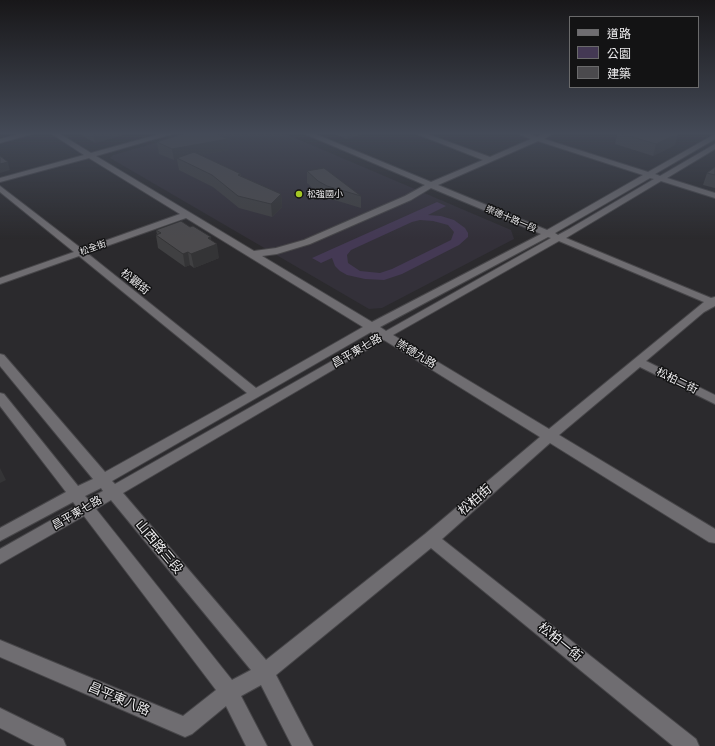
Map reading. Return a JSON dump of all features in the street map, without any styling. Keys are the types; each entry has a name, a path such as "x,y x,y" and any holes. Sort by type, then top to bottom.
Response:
{"street":[{"path":"0,180 41,169"},
{"name":"崇德九路","path":"110,169 253,254 384,336 715,537"},
{"name":"崇德十路一段","path":"392,169 714,302"},
{"path":"253,254 277,250 308,242 408,198 431,185 470,169"},
{"path":"629,169 715,196"},
{"name":"昌平東七路","path":"0,535 75,494 108,486 384,336 557,238 572,232 666,169"},
{"name":"昌平東七路","path":"0,557 87,508 108,486 256,394 372,328 545,233 670,169"},
{"name":"松觀街","path":"0,188 256,394"},
{"name":"松全街","path":"0,281 187,215"},
{"name":"松柏街","path":"229,692 265,673 431,539 550,436 700,310 714,302"},
{"name":"山西路三段","path":"0,358 265,673 303,746"},
{"name":"松柏二街","path":"638,362 715,400"},
{"path":"0,397 229,692 257,746"},
{"name":"松柏一街","path":"431,539 689,746"},
{"name":"昌平東八路","path":"0,648 185,728 229,692"},
{"path":"0,718 56,746"}],"shaded area":[{"name":"松強國小","path":"129,169 368,169 511,230 514,239 382,308 369,309"}],"green space":[{"path":"437,202 446,206 428,215 441,216 454,220 465,228 468,233 468,237 459,245 402,274 384,280 365,279 347,275 335,266 332,258 321,263 312,258","holes":["420,220 433,221 448,225 454,232 451,240 392,269 380,273 360,271 348,263 347,255 351,250 412,222"]}],"building":[{"path":"199,169 230,169 241,174 238,175 281,194 271,204 238,196 212,175"},
{"path":"325,169 361,196 327,186 318,181 307,171"},
{"path":"713,169 715,169 715,175 707,173"},
{"path":"181,221 190,227 193,226 211,237 208,238 217,244 191,254 188,252 183,254 156,235 161,233 156,230"}],"place":[{"name":"松強國小","path":"299,194"}]}
